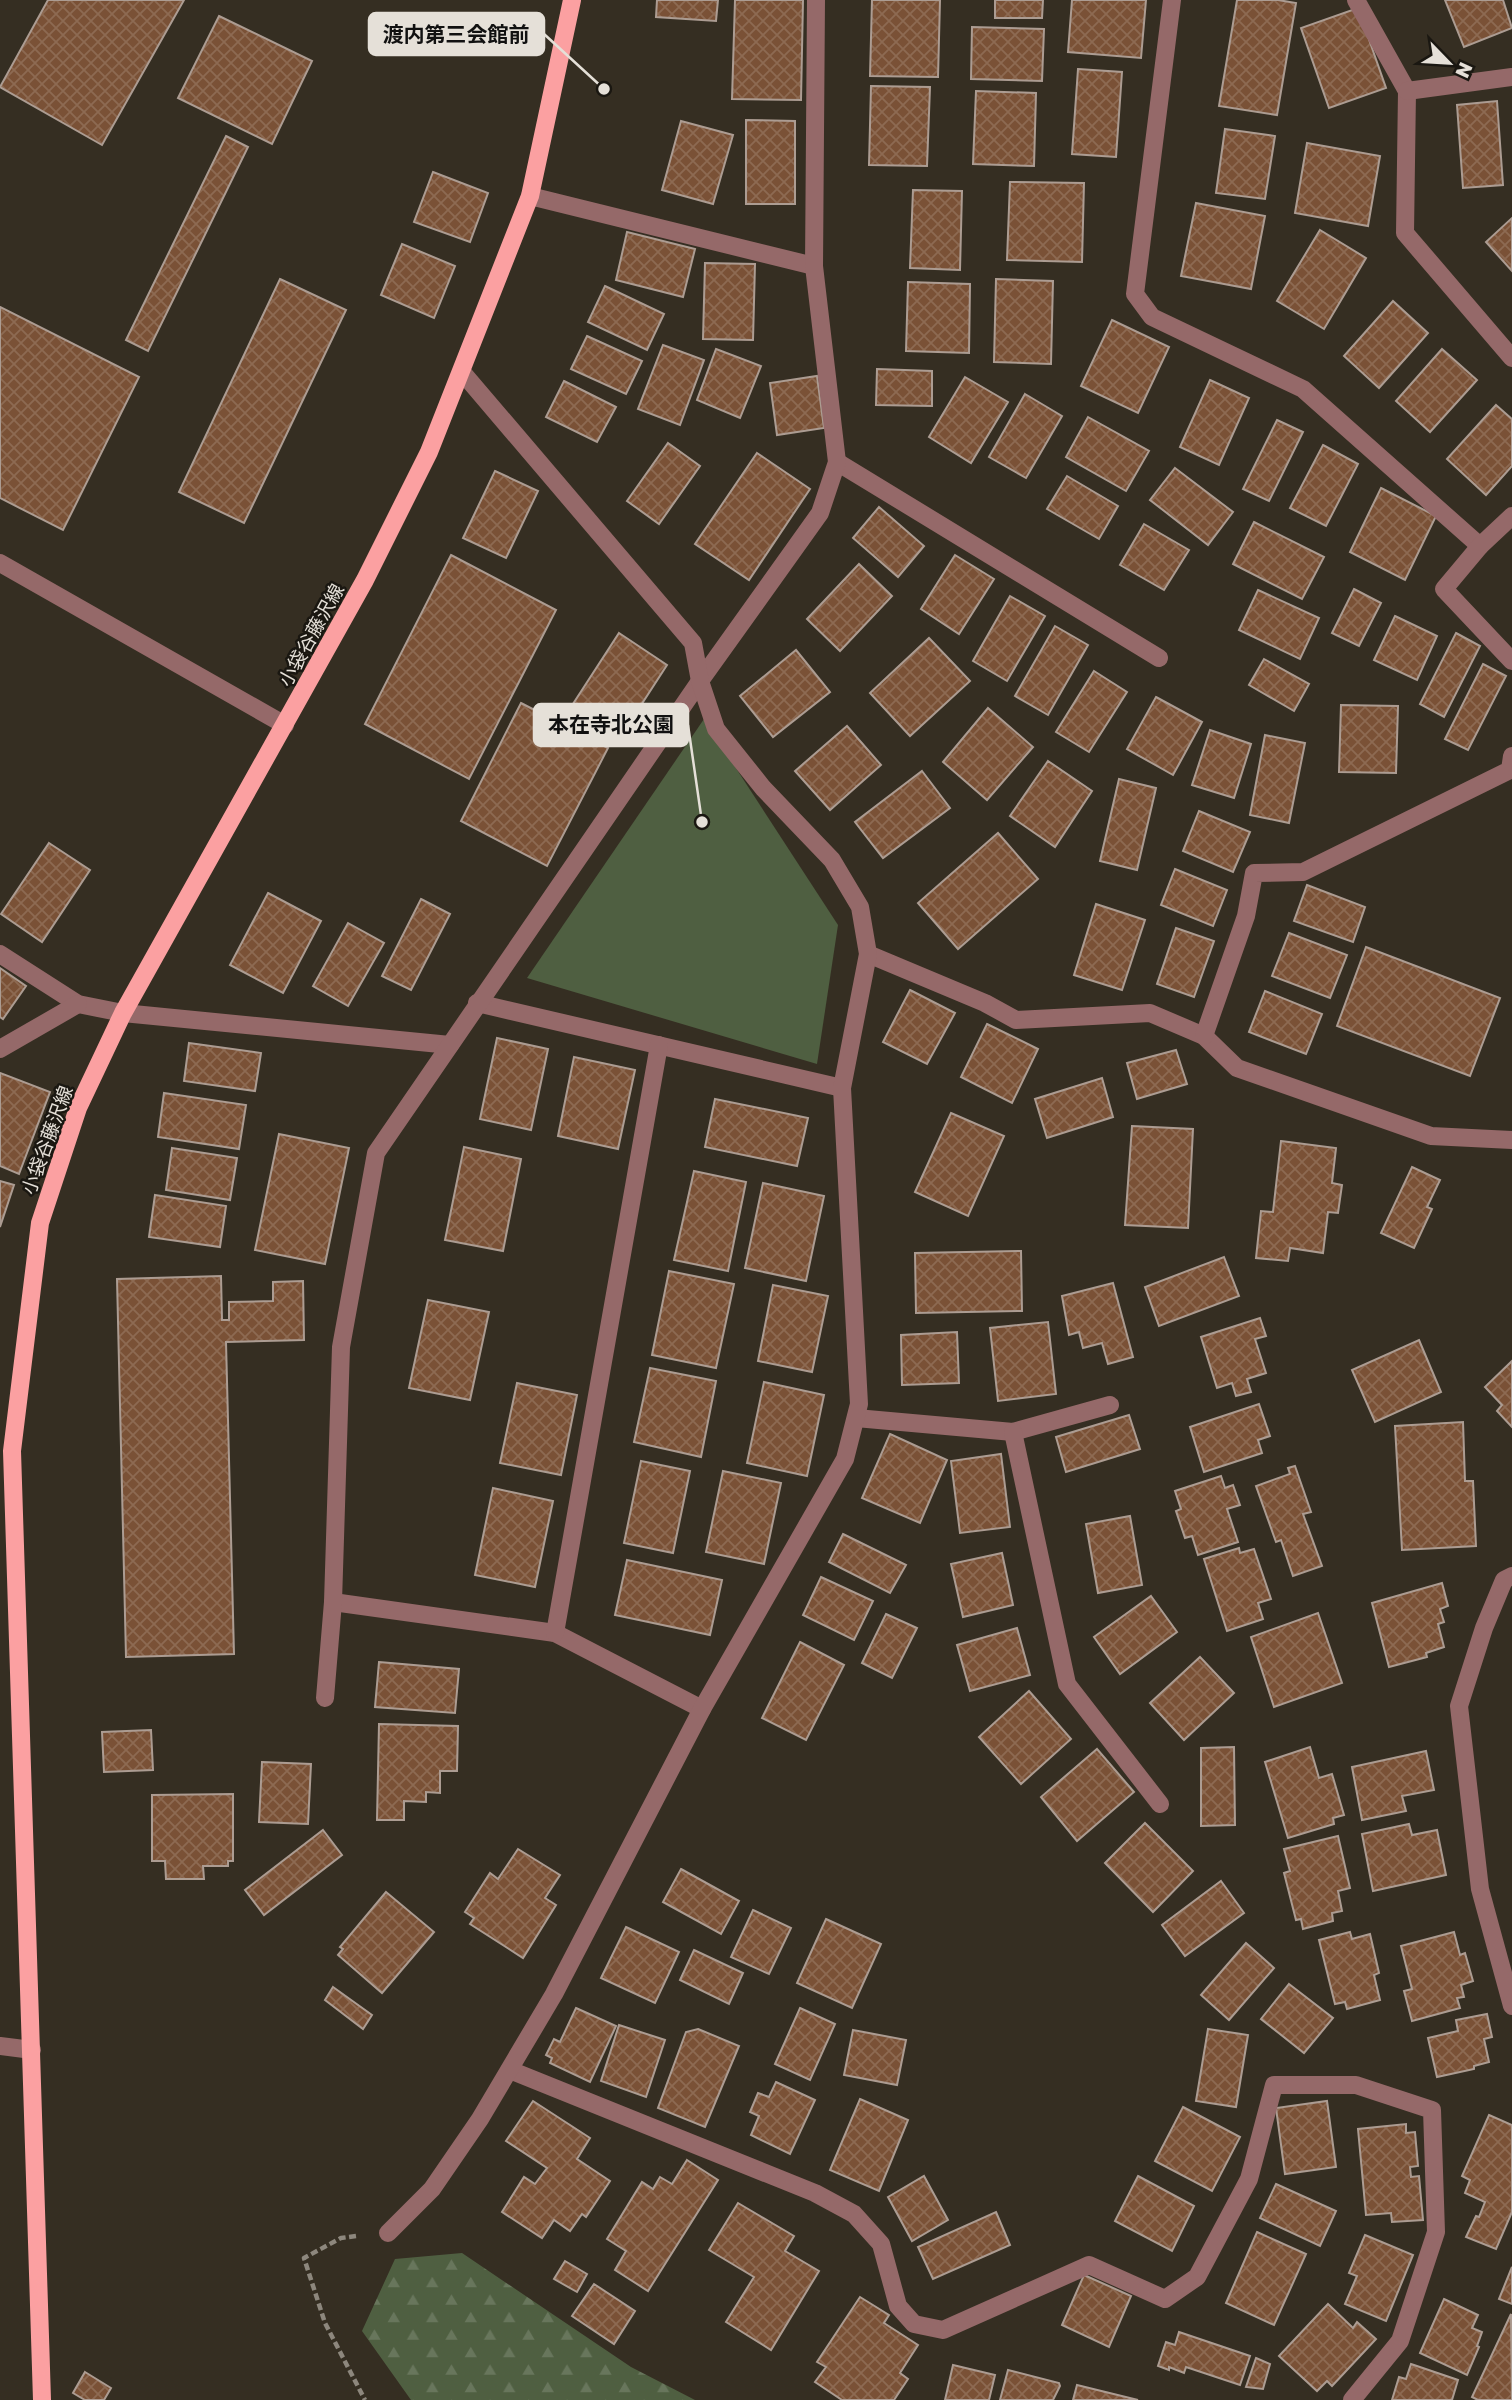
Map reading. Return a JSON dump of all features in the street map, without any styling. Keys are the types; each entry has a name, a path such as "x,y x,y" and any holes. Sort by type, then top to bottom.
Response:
{"main road":[{"name":"小袋谷藤沢線","path":"42,2400 12,1451 40,1223 78,1108 123,1013 365,580 423,464 530,197 572,0"}],"street":[{"path":"325,1698 333,1602 341,1347 376,1153 700,681 820,513 837,462 814,266 816,0"},
{"path":"1172,0 1135,294 1152,317 1303,389 1480,546"},
{"path":"1356,0 1407,91 1405,233 1512,358"},
{"path":"1407,91 1512,77"},
{"path":"530,197 814,266"},
{"path":"388,2233 432,2189 480,2119 554,1994 702,1709 845,1459 859,1404 842,1088 868,954 860,907 832,860 763,788 716,729 700,681 693,643 462,372"},
{"path":"837,462 1159,658"},
{"path":"1512,516 1480,546 1444,589 1512,661"},
{"path":"0,563 285,725"},
{"path":"1205,1036 1246,916 1254,873 1303,872 1510,771 1512,756"},
{"path":"0,954 78,1004 123,1013 450,1045"},
{"path":"868,954 985,1003 1016,1020 1150,1013 1205,1036 1237,1068 1431,1136 1512,1140"},
{"path":"477,1003 842,1088"},
{"path":"0,1049 78,1004"},
{"path":"555,1633 659,1045"},
{"path":"856,1418 1013,1433 1110,1405"},
{"path":"1013,1433 1067,1684 1160,1804"},
{"path":"1512,1576 1504,1580 1494,1604 1459,1706 1480,1889 1512,2006"},
{"path":"333,1602 555,1633 702,1709"},
{"path":"0,2046 32,2050"},
{"path":"510,2070 815,2193 854,2214 881,2244 898,2306 914,2324 943,2330 1089,2265 1166,2299 1196,2277 1249,2179 1274,2085 1356,2085 1432,2110 1436,2232 1400,2341 1352,2400"}],"path":[{"path":"365,2400 325,2323 304,2259 341,2238 388,2233"}],"green space":[{"path":"704,719 838,925 817,1064 527,978"},
{"path":"462,2253 631,2367 695,2400 411,2400 362,2331 395,2259"}],"building":[{"path":"48,0 184,0 102,145 0,87"},
{"path":"657,0 718,0 716,21 656,17"},
{"path":"735,0 803,0 801,100 732,99"},
{"path":"872,0 940,0 938,77 870,76"},
{"path":"995,0 1043,0 1042,18 995,18"},
{"path":"1072,0 1146,0 1141,58 1068,52"},
{"path":"1237,0 1296,3 1277,115 1219,106"},
{"path":"1445,0 1503,0 1512,28 1464,47"},
{"path":"1358,8 1386,88 1329,108 1301,28"},
{"path":"219,16 312,61 272,144 178,98"},
{"path":"972,27 1044,29 1042,81 971,79"},
{"path":"1078,69 1122,72 1116,157 1072,154"},
{"path":"871,86 930,87 927,166 869,165"},
{"path":"976,91 1036,93 1034,166 973,164"},
{"path":"1497,101 1503,185 1463,188 1457,105"},
{"path":"746,120 795,121 795,204 746,204"},
{"path":"681,121 733,135 713,204 662,190"},
{"path":"1225,129 1275,136 1265,199 1216,193"},
{"path":"226,136 248,147 148,351 126,340"},
{"path":"1307,143 1380,156 1368,226 1295,213"},
{"path":"433,172 488,193 470,242 414,222"},
{"path":"1010,182 1084,183 1082,262 1007,260"},
{"path":"913,190 962,191 960,270 910,268"},
{"path":"1196,203 1265,216 1251,289 1181,276"},
{"path":"1512,218 1512,271 1486,242"},
{"path":"1320,230 1366,258 1324,329 1277,301"},
{"path":"627,232 695,249 683,297 616,280"},
{"path":"402,244 455,266 434,318 381,295"},
{"path":"705,263 755,264 753,340 703,339"},
{"path":"280,279 346,310 244,523 179,492"},
{"path":"996,279 1053,281 1051,364 994,362"},
{"path":"908,282 970,284 969,353 906,351"},
{"path":"605,286 664,314 647,350 588,322"},
{"path":"1393,301 1428,333 1379,388 1344,356"},
{"path":"0,307 139,377 63,530 0,498"},
{"path":"1112,320 1169,347 1138,413 1081,386"},
{"path":"587,336 642,361 626,394 571,369"},
{"path":"663,345 704,360 680,425 638,409"},
{"path":"716,349 761,366 740,418 697,400"},
{"path":"1442,349 1477,380 1430,432 1396,401"},
{"path":"877,369 932,371 932,406 876,405"},
{"path":"817,376 824,428 777,435 770,383"},
{"path":"965,377 1008,402 971,463 929,437"},
{"path":"1210,380 1249,398 1219,465 1180,447"},
{"path":"564,381 616,407 597,442 546,417"},
{"path":"1025,394 1062,416 1026,478 989,457"},
{"path":"1496,405 1512,419 1512,466 1486,495 1447,459"},
{"path":"1088,417 1149,451 1126,491 1066,457"},
{"path":"1277,420 1303,432 1269,501 1243,489"},
{"path":"668,443 700,466 659,524 627,501"},
{"path":"1323,445 1358,464 1326,526 1290,508"},
{"path":"757,453 810,489 749,580 695,544"},
{"path":"1175,468 1233,512 1208,545 1150,500"},
{"path":"495,471 538,491 506,558 463,538"},
{"path":"1067,476 1118,506 1099,539 1047,509"},
{"path":"1381,488 1436,516 1405,580 1350,552"},
{"path":"879,507 924,546 898,577 853,538"},
{"path":"1254,522 1324,557 1302,599 1233,564"},
{"path":"1144,524 1189,550 1164,590 1120,565"},
{"path":"451,555 556,610 469,779 365,724"},
{"path":"955,555 994,579 959,634 921,609"},
{"path":"859,564 892,596 840,651 807,619"},
{"path":"1354,589 1381,603 1359,646 1332,633"},
{"path":"1258,590 1319,618 1300,659 1239,630"},
{"path":"1010,596 1045,616 1007,681 973,661"},
{"path":"1395,616 1437,636 1417,680 1374,660"},
{"path":"1055,626 1088,645 1048,715 1015,696"},
{"path":"619,633 667,665 619,739 571,707"},
{"path":"1456,633 1480,646 1444,717 1420,704"},
{"path":"929,638 970,681 910,736 870,693"},
{"path":"796,650 830,692 773,737 740,696"},
{"path":"1264,659 1309,684 1294,711 1249,685"},
{"path":"1483,664 1506,676 1468,750 1445,739"},
{"path":"1094,671 1127,692 1089,752 1056,732"},
{"path":"1156,697 1202,722 1173,775 1127,749"},
{"path":"521,703 608,748 547,866 461,821"},
{"path":"1341,705 1398,706 1396,773 1339,772"},
{"path":"988,708 1033,747 987,800 943,762"},
{"path":"847,726 881,765 830,810 795,771"},
{"path":"1210,730 1251,744 1234,798 1192,785"},
{"path":"1265,735 1305,743 1289,823 1250,815"},
{"path":"1048,761 1092,791 1055,847 1010,816"},
{"path":"922,771 950,808 883,858 855,822"},
{"path":"1119,779 1156,788 1137,870 1100,861"},
{"path":"1199,811 1250,832 1233,872 1183,851"},
{"path":"998,833 1038,879 958,949 918,903"},
{"path":"49,843 90,870 42,942 1,914"},
{"path":"1175,869 1227,890 1213,926 1161,905"},
{"path":"1307,885 1365,907 1353,942 1294,921"},
{"path":"268,893 321,921 283,993 230,965"},
{"path":"421,899 450,914 411,990 382,976"},
{"path":"1096,904 1145,920 1122,990 1074,975"},
{"path":"348,923 384,943 348,1006 313,986"},
{"path":"1176,928 1214,941 1194,997 1157,984"},
{"path":"1289,933 1347,955 1330,998 1272,976"},
{"path":"1366,947 1500,998 1470,1076 1337,1026"},
{"path":"0,968 26,986 3,1019 0,1017"},
{"path":"910,990 955,1013 927,1064 883,1042"},
{"path":"1265,991 1322,1014 1306,1054 1249,1032"},
{"path":"987,1024 1038,1049 1012,1103 961,1077"},
{"path":"497,1038 548,1049 531,1130 480,1119"},
{"path":"189,1043 261,1053 255,1091 184,1081"},
{"path":"1176,1050 1187,1084 1137,1099 1127,1063"},
{"path":"574,1057 635,1070 618,1149 558,1136"},
{"path":"0,1073 50,1092 19,1174 0,1166"},
{"path":"1102,1078 1113,1117 1047,1138 1035,1099"},
{"path":"164,1093 246,1105 239,1149 158,1137"},
{"path":"715,1099 808,1118 797,1166 705,1147"},
{"path":"951,1113 1004,1136 968,1216 915,1192"},
{"path":"1132,1126 1193,1129 1188,1228 1125,1225"},
{"path":"279,1134 349,1148 325,1264 255,1250"},
{"path":"1281,1141 1336,1148 1332,1183 1342,1185 1338,1213 1328,1212 1323,1253 1290,1248 1288,1261 1256,1258 1261,1211 1273,1212"},
{"path":"464,1147 521,1159 503,1251 445,1240"},
{"path":"172,1148 237,1158 230,1200 166,1190"},
{"path":"1412,1167 1440,1180 1427,1207 1432,1209 1414,1248 1381,1233"},
{"path":"694,1171 746,1182 728,1271 674,1260"},
{"path":"0,1181 14,1185 0,1227"},
{"path":"763,1183 824,1196 806,1281 745,1268"},
{"path":"155,1195 226,1206 220,1247 149,1237"},
{"path":"1021,1251 1022,1311 916,1313 915,1253"},
{"path":"1224,1257 1239,1296 1159,1326 1145,1287"},
{"path":"669,1271 734,1284 716,1368 652,1355"},
{"path":"221,1276 222,1320 229,1320 229,1302 273,1301 273,1282 303,1281 304,1340 226,1342 234,1654 126,1657 117,1279"},
{"path":"1113,1283 1133,1357 1108,1364 1102,1343 1083,1348 1079,1332 1069,1335 1062,1296"},
{"path":"773,1285 828,1296 812,1372 758,1361"},
{"path":"428,1300 489,1312 470,1400 409,1388"},
{"path":"1260,1318 1266,1336 1255,1339 1266,1373 1247,1379 1251,1392 1236,1396 1232,1383 1217,1388 1201,1337"},
{"path":"1048,1322 1056,1394 998,1401 990,1328"},
{"path":"957,1332 959,1383 902,1385 901,1335"},
{"path":"1419,1340 1441,1392 1375,1422 1352,1370"},
{"path":"1512,1361 1512,1427 1497,1411 1502,1405 1485,1387"},
{"path":"650,1368 716,1381 701,1457 634,1442"},
{"path":"764,1382 824,1395 807,1476 747,1463"},
{"path":"517,1383 577,1395 561,1475 500,1463"},
{"path":"1259,1404 1270,1436 1258,1440 1262,1453 1204,1472 1190,1427"},
{"path":"1129,1415 1140,1449 1066,1472 1056,1437"},
{"path":"1463,1422 1465,1481 1473,1481 1476,1546 1402,1550 1395,1426"},
{"path":"890,1434 947,1460 920,1523 862,1498"},
{"path":"1001,1454 1010,1527 960,1533 951,1461"},
{"path":"641,1461 690,1471 673,1553 624,1543"},
{"path":"1295,1466 1311,1512 1303,1514 1322,1566 1293,1576 1281,1540 1276,1542 1256,1486 1290,1474 1288,1468"},
{"path":"723,1471 781,1483 764,1564 706,1552"},
{"path":"1221,1476 1225,1488 1233,1485 1240,1505 1227,1509 1238,1542 1198,1555 1192,1536 1185,1538 1176,1511 1181,1509 1175,1491"},
{"path":"493,1488 553,1501 535,1587 475,1575"},
{"path":"1130,1516 1142,1585 1098,1593 1086,1524"},
{"path":"843,1534 906,1565 890,1593 829,1562"},
{"path":"1239,1548 1240,1553 1254,1549 1271,1599 1258,1603 1263,1619 1227,1631 1204,1559"},
{"path":"1002,1553 1013,1605 963,1617 951,1564"},
{"path":"627,1560 722,1580 710,1635 615,1615"},
{"path":"821,1577 873,1601 854,1640 803,1615"},
{"path":"1442,1583 1448,1606 1440,1609 1444,1622 1438,1624 1444,1647 1426,1653 1427,1657 1389,1667 1372,1603"},
{"path":"1151,1596 1177,1632 1120,1674 1094,1637"},
{"path":"1318,1613 1342,1683 1274,1707 1251,1637"},
{"path":"886,1614 917,1628 892,1678 862,1663"},
{"path":"1017,1628 1030,1675 970,1691 957,1645"},
{"path":"800,1642 844,1665 806,1740 762,1718"},
{"path":"1200,1657 1234,1693 1184,1740 1150,1703"},
{"path":"379,1662 459,1669 455,1713 375,1707"},
{"path":"1029,1691 1071,1739 1021,1784 979,1737"},
{"path":"379,1724 458,1726 457,1771 440,1771 440,1793 426,1792 426,1802 404,1801 404,1820 377,1820"},
{"path":"151,1730 153,1770 104,1772 102,1732"},
{"path":"1234,1747 1235,1825 1201,1826 1201,1748"},
{"path":"1310,1747 1319,1778 1332,1774 1344,1815 1333,1818 1334,1824 1288,1838 1265,1762"},
{"path":"1097,1749 1134,1792 1077,1841 1041,1797"},
{"path":"1426,1751 1434,1790 1402,1796 1406,1811 1362,1820 1352,1767"},
{"path":"262,1762 311,1764 308,1824 259,1822"},
{"path":"233,1794 233,1861 228,1861 228,1866 203,1866 204,1879 166,1879 165,1861 152,1861 152,1795"},
{"path":"1145,1823 1193,1871 1153,1912 1105,1863"},
{"path":"1409,1824 1412,1835 1437,1830 1446,1875 1373,1891 1362,1834"},
{"path":"323,1830 342,1855 264,1915 245,1890"},
{"path":"1338,1836 1350,1888 1338,1891 1342,1911 1332,1913 1333,1921 1303,1929 1301,1919 1296,1920 1284,1873 1290,1871 1284,1849"},
{"path":"518,1849 560,1875 545,1898 556,1905 523,1958 470,1924 474,1918 465,1912 490,1873 498,1879"},
{"path":"681,1869 739,1901 721,1934 663,1902"},
{"path":"1221,1881 1244,1913 1185,1956 1162,1925"},
{"path":"386,1892 434,1932 382,1993 338,1955 343,1949 340,1947"},
{"path":"753,1910 791,1928 769,1974 731,1957"},
{"path":"826,1919 881,1944 852,2008 797,1983"},
{"path":"626,1927 679,1952 655,2003 601,1978"},
{"path":"1350,1932 1352,1939 1370,1934 1379,1973 1374,1975 1380,2000 1347,2009 1345,2002 1335,2004 1319,1940"},
{"path":"1454,1932 1460,1955 1465,1953 1473,1981 1461,1985 1464,1997 1457,1998 1460,2008 1412,2021 1404,1991 1412,1989 1401,1946"},
{"path":"1246,1943 1274,1968 1229,2020 1201,1995"},
{"path":"694,1950 743,1973 729,2004 680,1980"},
{"path":"1289,1984 1333,2018 1304,2053 1261,2019"},
{"path":"333,1987 372,2015 363,2029 325,2000"},
{"path":"576,2008 616,2026 590,2082 550,2063 552,2058 546,2055 554,2039 560,2042"},
{"path":"800,2008 835,2024 810,2080 775,2064"},
{"path":"1487,2014 1492,2037 1484,2039 1489,2062 1474,2066 1474,2069 1437,2077 1428,2038 1458,2031 1456,2020"},
{"path":"619,2025 665,2040 646,2097 601,2081"},
{"path":"698,2029 739,2046 705,2127 658,2108 686,2032"},
{"path":"1208,2029 1248,2035 1236,2107 1196,2101"},
{"path":"853,2030 906,2040 897,2085 844,2075"},
{"path":"776,2082 815,2100 790,2154 751,2135 759,2116 750,2112 758,2093 769,2097"},
{"path":"860,2099 908,2120 879,2191 830,2170"},
{"path":"533,2101 590,2138 577,2159 610,2181 586,2217 582,2214 570,2231 554,2220 542,2238 502,2212 524,2177 535,2184 547,2168 506,2141"},
{"path":"1327,2101 1336,2167 1285,2174 1276,2108"},
{"path":"1183,2107 1240,2137 1212,2191 1155,2161"},
{"path":"1489,2115 1512,2125 1512,2212 1496,2249 1466,2237 1485,2202 1465,2193 1470,2180 1462,2176"},
{"path":"1406,2124 1406,2133 1415,2132 1418,2166 1410,2167 1411,2177 1419,2176 1423,2220 1392,2222 1391,2213 1366,2215 1358,2129"},
{"path":"687,2160 718,2180 648,2291 615,2270 626,2251 607,2239 642,2182 653,2189 660,2177 672,2184"},
{"path":"924,2176 948,2220 912,2241 888,2197"},
{"path":"1138,2176 1194,2206 1172,2251 1115,2221"},
{"path":"1276,2184 1336,2211 1320,2246 1260,2218"},
{"path":"738,2203 794,2236 785,2251 819,2271 771,2350 726,2322 754,2277 709,2250"},
{"path":"996,2212 1010,2245 933,2279 918,2247"},
{"path":"1257,2232 1306,2254 1274,2325 1226,2303"},
{"path":"1365,2235 1413,2255 1386,2321 1345,2304 1357,2276 1349,2273"},
{"path":"565,2261 587,2274 577,2292 554,2279"},
{"path":"1512,2267 1512,2304 1499,2299"},
{"path":"1084,2275 1131,2296 1109,2347 1062,2325"},
{"path":"594,2284 635,2311 614,2344 572,2316"},
{"path":"860,2297 889,2315 884,2323 918,2345 900,2373 908,2379 894,2400 842,2400 815,2382 826,2367 817,2362"},
{"path":"1444,2299 1478,2315 1472,2328 1482,2332 1477,2346 1479,2347 1467,2375 1420,2353"},
{"path":"1328,2304 1353,2328 1357,2322 1376,2339 1332,2386 1327,2381 1317,2391 1279,2356"},
{"path":"1511,2314 1512,2400 1478,2400 1472,2397"},
{"path":"1179,2332 1250,2356 1240,2385 1186,2367 1184,2373 1158,2366 1166,2342 1175,2345"},
{"path":"1256,2358 1270,2364 1263,2389 1246,2387"},
{"path":"1411,2364 1458,2380 1452,2400 1392,2400 1399,2377 1406,2379"},
{"path":"953,2365 995,2375 989,2400 945,2400"},
{"path":"1008,2370 1059,2383 1060,2386 1053,2400 1000,2400"},
{"path":"85,2372 111,2388 104,2400 85,2400 73,2393"},
{"path":"1077,2385 1138,2400 1073,2400"}],"place":[{"name":"渡内第三会館前","path":"604,89"},
{"name":"本在寺北公園","path":"702,822"}]}
